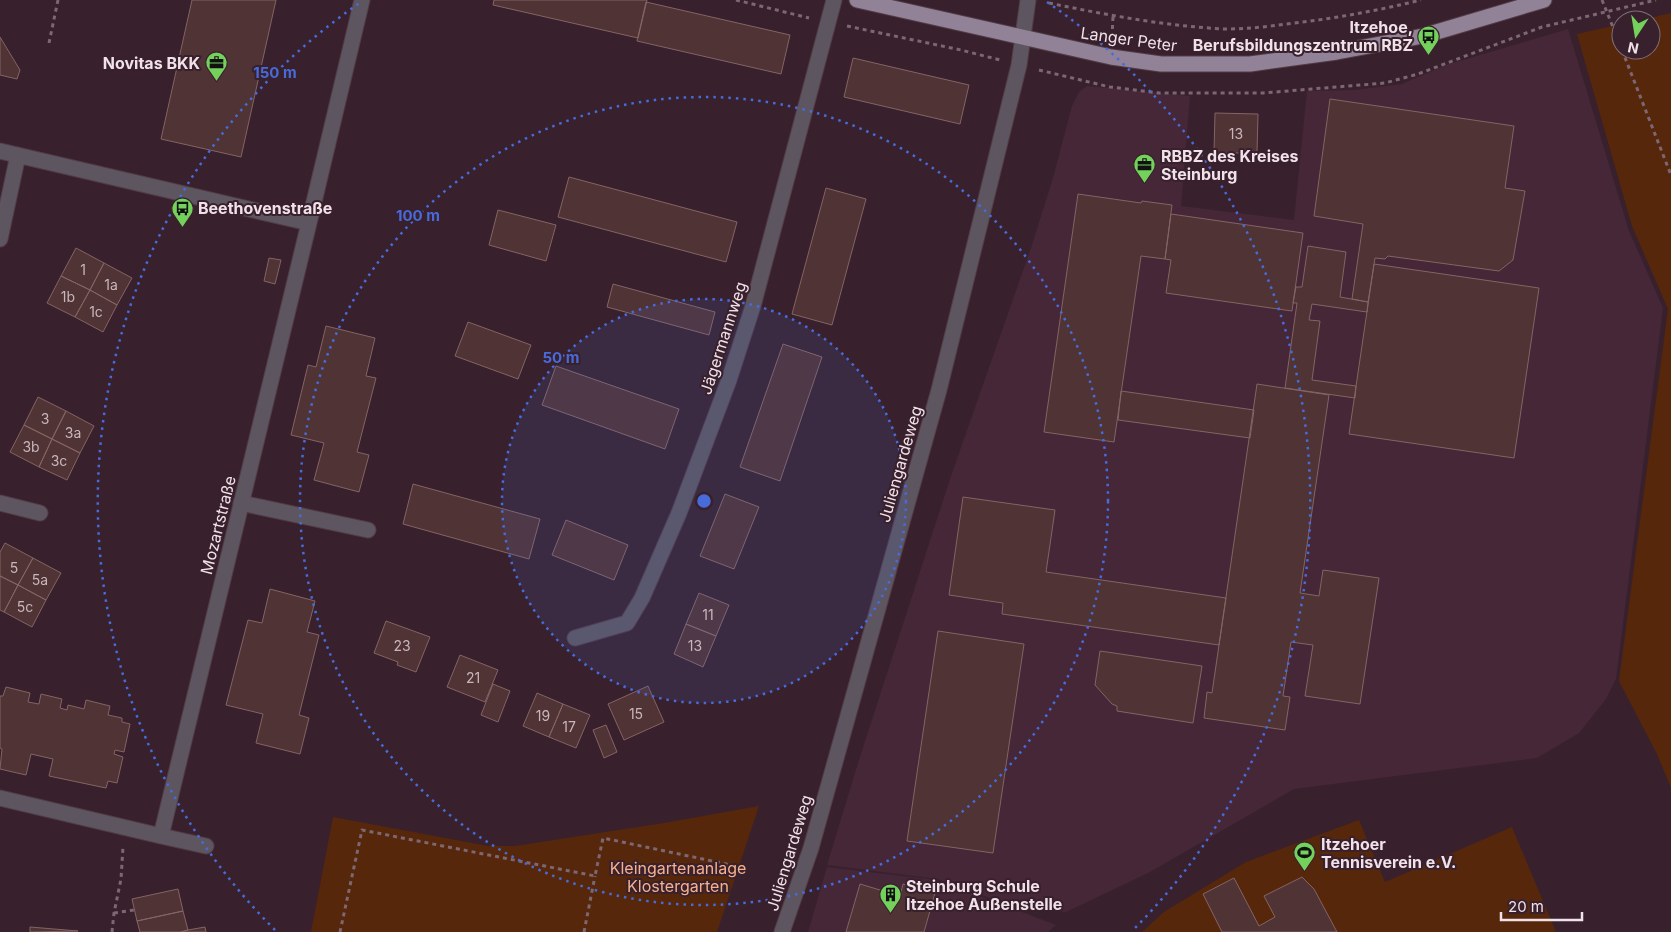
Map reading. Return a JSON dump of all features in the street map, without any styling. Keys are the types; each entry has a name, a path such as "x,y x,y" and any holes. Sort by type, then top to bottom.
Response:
{"main road":[{"name":"Langer Peter","path":"857,0 1111,57 1161,64 1250,64 1337,52 1423,36 1544,0"}],"street":[{"path":"0,151 309,224 362,0"},
{"name":"Jägermannweg","path":"575,638 627,623 642,598 682,505 729,380 753,306 834,0"},
{"name":"Juliengardeweg","path":"782,932 813,838 936,400 1019,66 1028,0"},
{"path":"0,239 18,155"},
{"name":"Mozartstraße","path":"161,836 309,224"},
{"path":"0,503 40,513"},
{"path":"241,503 368,530"},
{"path":"0,798 206,846"}],"path":[{"path":"49,43 58,0"},
{"path":"1046,2 1113,17 1226,29 1313,21 1393,7 1421,0"},
{"path":"1602,0 1611,22"},
{"path":"961,50 1019,66"},
{"path":"1627,60 1671,175"},
{"path":"112,932 121,879 123,826"},
{"path":"340,932 362,830 595,876"},
{"path":"584,932 603,838 736,866"},
{"path":"114,914 134,910"}],"shaded area":[{"path":"1568,29 1629,231 1663,308 1616,679 1606,699 1579,733 1537,758 1294,789 1150,872 1066,912 1017,908 937,879 827,865 951,476 1031,248 1053,178 1072,106 1079,92 1087,86 1190,96 1181,206 1294,220 1307,91 1355,90 1402,84 1446,65"},
{"path":"827,867 937,880 1056,925 1048,932 808,932"}],"green space":[{"path":"1671,13 1671,788 1657,754 1619,681 1668,309 1632,226 1577,34 1611,26 1611,60 1661,60 1661,15"},
{"name":"Kleingartenanlage Klostergarten","path":"759,806 717,932 311,932 333,817 488,846 515,846"},
{"name":"Itzehoer Tennisverein e.V.","path":"1359,820 1385,882 1512,827 1556,932 1142,932 1164,912 1246,862"}],"building":[{"name":"Novitas BKK","path":"192,0 276,0 241,157 161,139"},
{"path":"494,0 647,0 638,38 493,5"},
{"path":"646,2 790,35 781,74 637,41"},
{"path":"0,37 20,70 17,79 0,75"},
{"path":"853,58 969,85 960,124 844,97"},
{"path":"1330,99 1514,126 1505,188 1525,191 1513,260 1499,271 1388,256 1385,259 1375,258 1368,302 1352,299 1363,224 1314,216"},
{"path":"1215,113 1258,114 1257,153 1214,153"},
{"path":"569,177 737,222 726,262 558,217"},
{"path":"826,188 866,199 832,325 792,314"},
{"path":"1078,194 1141,203 1142,201 1172,205 1165,259 1141,256 1114,442 1044,432"},
{"path":"498,210 556,225 546,261 489,245"},
{"path":"1171,214 1303,233 1292,311 1166,293 1171,260 1165,259"},
{"path":"1308,246 1346,252 1340,297 1368,302 1367,312 1312,304 1309,320 1320,321 1312,380 1356,386 1355,398 1285,388 1297,303 1293,303 1296,287 1302,287"},
{"path":"76,248 104,263 90,290 61,276"},
{"path":"269,258 281,260 275,284 264,281"},
{"path":"104,263 132,278 117,305 90,290"},
{"path":"1374,264 1539,288 1514,458 1349,434"},
{"path":"61,276 90,290 75,317 47,303"},
{"path":"613,284 715,312 709,335 607,307"},
{"path":"90,290 117,305 103,332 75,317"},
{"path":"468,322 531,345 518,379 455,356"},
{"path":"326,326 375,338 366,376 376,378 357,452 369,455 359,492 314,480 324,443 291,435 308,365 316,367"},
{"path":"783,344 822,357 780,481 740,467"},
{"path":"556,366 679,409 665,449 542,405"},
{"path":"1257,384 1329,395 1300,593 1319,596 1323,570 1379,578 1360,704 1305,696 1313,645 1291,642 1283,696 1290,697 1285,730 1204,718 1207,692 1212,693"},
{"path":"1121,391 1254,410 1250,438 1118,420"},
{"path":"38,397 66,411 52,439 24,425"},
{"path":"66,411 94,426 80,453 52,439"},
{"path":"24,425 52,439 39,467 10,452"},
{"path":"52,439 80,453 67,480 39,467"},
{"path":"413,484 540,519 529,559 403,524"},
{"path":"725,494 759,507 734,569 700,556"},
{"path":"963,497 1055,510 1046,572 1226,598 1219,645 1002,614 1003,603 949,595"},
{"path":"566,520 628,545 614,580 552,555"},
{"path":"5,543 33,558 18,585 0,576 0,552"},
{"path":"33,558 61,573 46,600 18,585"},
{"path":"0,576 18,585 4,612 0,610"},
{"path":"18,585 46,600 32,627 4,612"},
{"path":"270,589 315,601 307,632 319,635 299,715 309,718 300,754 256,743 263,714 226,705 248,620 262,623"},
{"path":"699,593 729,605 716,636 686,624"},
{"path":"386,621 430,637 416,672 397,665 398,662 374,653"},
{"path":"686,624 716,636 703,667 674,654"},
{"path":"938,631 1024,644 993,853 907,841"},
{"path":"1100,651 1202,666 1193,723 1117,711 1117,706 1112,704 1095,685"},
{"path":"460,655 498,670 485,702 447,687"},
{"path":"493,684 510,691 498,722 481,715"},
{"path":"648,686 664,722 624,740 608,704"},
{"path":"6,687 30,693 28,702 39,704 41,694 62,699 60,708 67,710 68,705 84,709 86,700 110,706 108,715 122,718 122,722 130,724 124,752 115,750 114,754 123,757 117,783 108,781 106,788 49,776 53,759 31,754 26,775 0,769 2,749 0,748 0,696 3,696"},
{"path":"537,693 563,704 549,737 523,726"},
{"path":"563,704 590,715 576,748 549,737"},
{"path":"606,725 617,752 604,758 593,730"},
{"path":"1302,877 1314,889 1337,932 1222,932 1203,894 1234,878 1259,926 1275,917 1264,896"},
{"name":"Steinburg Schule Itzehoe Außenstelle","path":"860,884 900,896 903,884 935,893 924,932 846,932"},
{"path":"178,889 183,911 137,921 132,899"},
{"path":"183,911 188,930 181,932 140,932 137,921"},
{"path":"30,927 78,931 30,932"},
{"path":"205,927 206,932 181,932 188,930"}],"place":[{"name":"Itzehoe, Berufsbildungszentrum RBZ","path":"1429,55"},
{"name":"Novitas BKK","path":"216,82"},
{"name":"RBBZ des Kreises Steinburg","path":"1145,184"},
{"name":"Beethovenstraße","path":"182,227"},
{"name":"Itzehoer Tennisverein e.V.","path":"1305,872"},
{"name":"Steinburg Schule Itzehoe Außenstelle","path":"890,914"}]}
